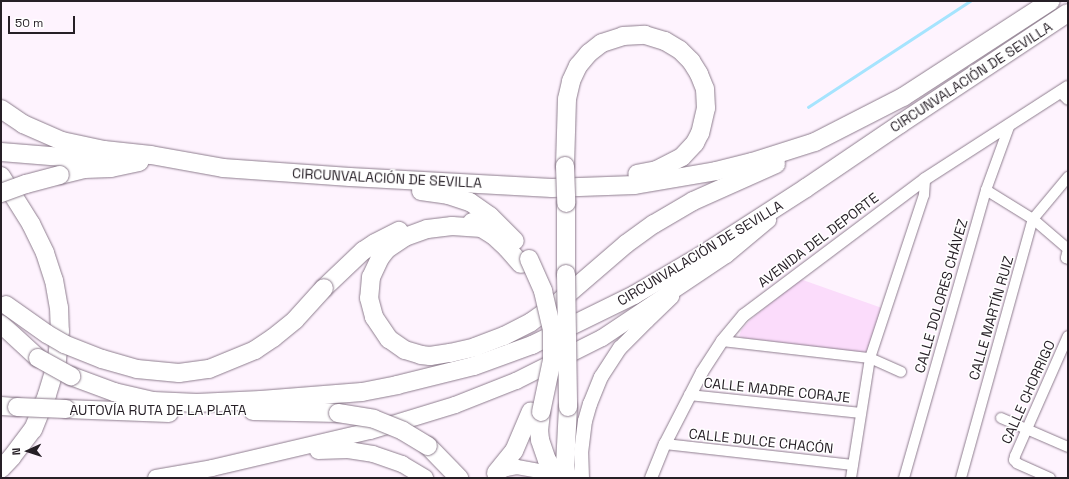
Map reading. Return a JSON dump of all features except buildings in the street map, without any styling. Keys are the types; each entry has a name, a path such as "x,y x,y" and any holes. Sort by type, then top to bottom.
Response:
{"highway":[{"name":"CIRCUNVALACIÓN DE SEVILLA","path":"1,108 23,124 69,143 104,150 151,155 223,168 350,177 517,186 604,187 666,181 710,173 752,162 815,142 903,97 1051,1"},
{"name":"CIRCUNVALACIÓN DE SEVILLA","path":"1,324 38,358 71,376 107,390 135,398 178,403 221,403 362,392 403,384 474,366 532,345 634,295 702,255 806,188 1068,13"},
{"path":"517,186 536,178 591,178 645,173 667,166 682,157 695,143 700,133 706,108 702,81 691,61 680,50 665,41 645,35 629,35 615,38 602,43 589,53 576,70 568,90 565,166 566,203 568,407 565,466 567,478"},
{"path":"482,228 452,226 415,232 396,242 387,249 380,258 371,277 370,303 378,325 386,336 396,345 421,355 440,355 475,347 513,332 554,306 626,244 654,224 693,201 763,171 815,142"},
{"path":"1,152 223,168"},
{"path":"1,193 26,184 60,175 84,170 111,168 140,162"},
{"path":"1,176 31,224 45,253 54,280 59,307 60,331 57,362 47,395 27,439 1,469"},
{"path":"350,177 376,187 448,195 470,202 500,225 529,259 543,291 552,329 552,360 536,412 514,450 494,476"},
{"path":"212,468 370,431 455,405 516,381 602,338 726,255 806,188"},
{"path":"4,303 47,334 118,365 153,372 194,372 209,369 235,360 274,338 294,320 351,261 390,234 417,224 445,218 472,222 493,235 521,264 537,299 543,330 543,354 536,412 540,440 547,460 558,478"},
{"name":"AUTOVÍA RUTA DE LA PLATA","path":"9,406 173,413 253,411 309,404 362,392"},
{"path":"253,411 338,413 374,419 403,431 428,446 459,478"},
{"path":"1,459 14,448 37,417"},
{"path":"156,478 314,451 348,450 373,454 391,460 425,478"}],"main road":[{"path":"582,478 581,453 585,421 595,390 610,363 647,321 671,298 726,255"},
{"path":"494,476 506,469 517,467 546,472 558,478"}],"street":[{"name":"AVENIDA DEL DEPORTE","path":"651,478 665,444 689,395 722,340 744,314 925,179 1010,124 1065,93"},
{"name":"CALLE DOLORES CHÁVEZ","path":"904,478 986,190 1010,124"},
{"name":"CALLE MARTÍN RUIZ","path":"961,478 1033,219 1068,177"},
{"path":"851,478 870,358 924,195 925,179"},
{"path":"986,190 1033,219 1068,249 1066,258 1068,259"},
{"name":"CALLE CHORRIGO","path":"1050,478 1014,460 1027,428 1065,352 1068,336"},
{"path":"722,340 870,358 901,372"},
{"name":"CALLE MADRE CORAJE","path":"689,395 861,413"},
{"path":"1001,418 1068,447"},
{"name":"CALLE DULCE CHACÓN","path":"665,444 853,466"}],"shaded area":[{"path":"800,279 882,308 865,353 743,338 739,336 742,329 751,319"}],"waterway":[{"path":"808,107 970,1"}]}
